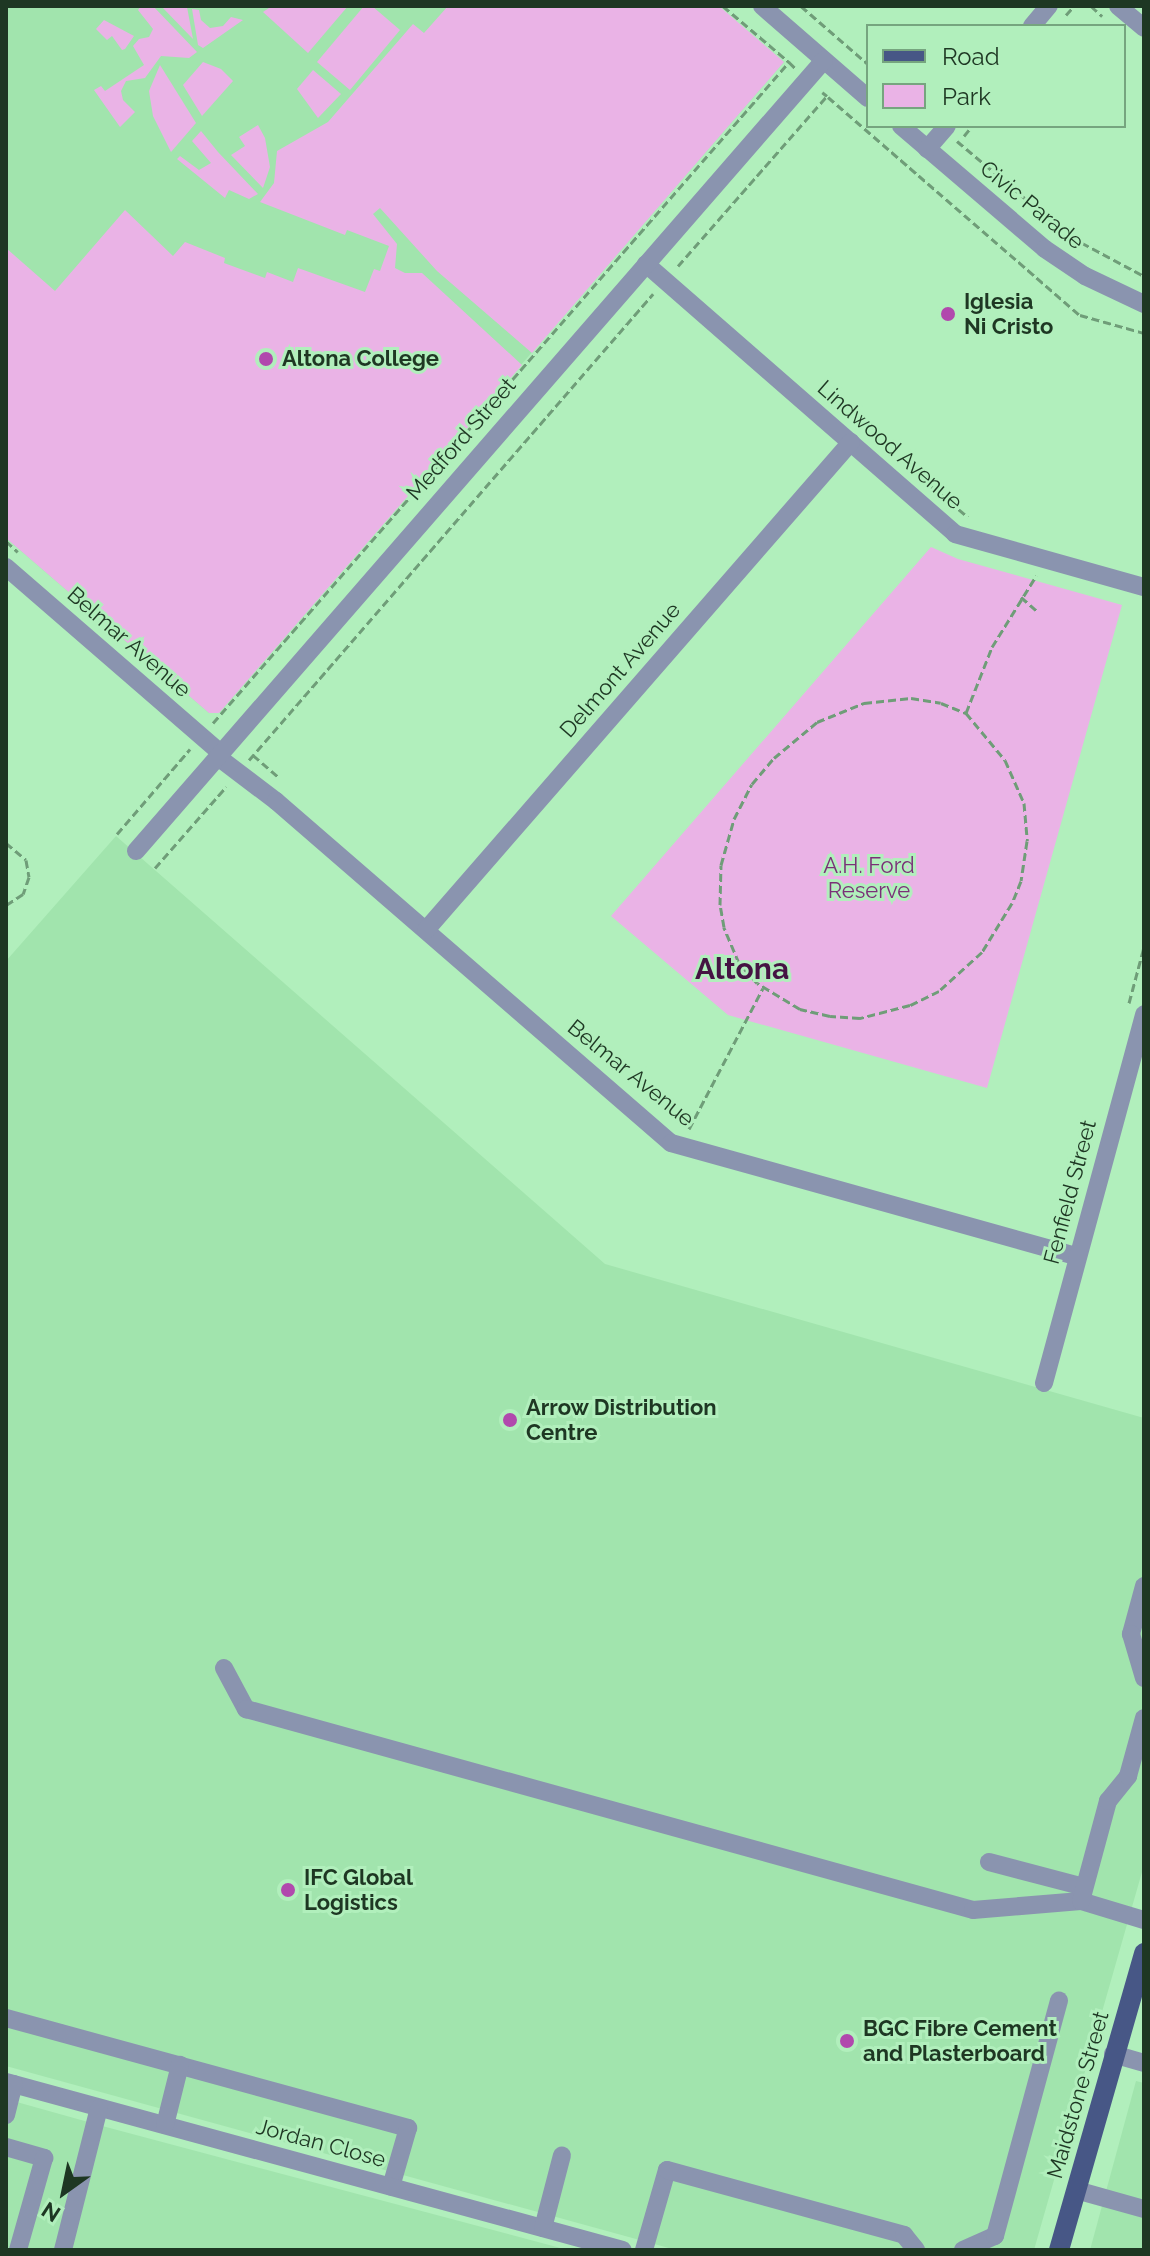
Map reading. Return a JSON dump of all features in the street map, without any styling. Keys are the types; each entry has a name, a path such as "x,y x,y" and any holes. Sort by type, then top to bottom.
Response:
{"main road":[{"name":"Maidstone Street","path":"1059,2250 1113,2054 1139,1987 1144,1953"}],"street":[{"path":"762,6 866,96"},
{"path":"1034,24 1049,6"},
{"path":"1118,6 1144,28"},
{"name":"Medford Street","path":"136,851 824,60"},
{"name":"Civic Parade","path":"903,128 1067,265 1144,304"},
{"path":"927,149 945,128"},
{"name":"Lindwood Avenue","path":"646,264 955,534 1144,587"},
{"name":"Delmont Avenue","path":"426,930 851,442"},
{"name":"Belmar Avenue","path":"6,567 671,1143 1077,1256"},
{"name":"Fenfield Street","path":"1044,1383 1077,1256 1136,1070 1144,1014"},
{"path":"1144,1586 1131,1634 1144,1678"},
{"path":"224,1668 246,1709 973,1910 1082,1894"},
{"path":"1082,1894 1108,1801 1128,1776 1144,1718"},
{"path":"989,1862 1082,1894 1144,1920"},
{"path":"963,2250 995,2236 1059,2001"},
{"path":"6,2018 408,2128 391,2187"},
{"path":"1113,2054 1144,2063"},
{"path":"165,2125 180,2065"},
{"path":"6,2115 10,2083"},
{"name":"Jordan Close","path":"10,2083 623,2250"},
{"path":"63,2250 99,2108"},
{"path":"6,2147 44,2158 18,2250"},
{"path":"543,2228 562,2155"},
{"path":"644,2250 667,2170 904,2235 916,2250"},
{"path":"1076,2190 1144,2209"}],"path":[{"path":"723,6 789,62"},
{"path":"801,6 866,62"},
{"path":"827,96 1080,315 1144,333"},
{"path":"970,128 959,142 990,170 1071,237 1144,276"},
{"path":"155,868 653,294"},
{"path":"925,481 973,520"},
{"path":"966,713 992,647 1033,576 1047,580"},
{"path":"1021,597 1037,611"},
{"path":"911,698 941,703 966,713 1005,760 1016,781 1026,822 1021,881 988,944 969,966 939,991 879,1015 830,1016 787,1004 763,988 739,963 720,905 721,865 726,841 752,784 803,732 838,712 864,703 911,698"},
{"path":"6,843 26,860 29,877 23,894 6,905"},
{"path":"680,1127 689,1129 763,988"}],"shaded area":[{"name":"Altona College","path":"6,6 718,6 784,62 219,713 209,713 6,538"},
{"path":"116,836 605,1264 1144,1418 1144,1865 1034,2250 676,2250 6,2066 6,961"},
{"path":"1136,2081 1144,2083 1144,2250 1090,2250"},
{"path":"6,2099 106,2127 568,2250 6,2250"}],"green space":[{"path":"141,6 153,6 197,52 189,58 161,56 145,78 126,81 121,91 123,100 135,112 120,127 94,90 101,86 105,91 144,65 133,46 139,39 149,37 153,29 138,10"},
{"path":"161,6 187,7 193,39"},
{"path":"272,6 348,6 308,53 263,12"},
{"path":"364,6 372,6 400,30 350,90 317,62"},
{"name":"Altona College","path":"448,6 719,6 784,62 532,353 437,271 380,208 373,214 397,244 395,268 405,273 422,273 522,365 219,713 209,713 6,538 6,248 55,291 125,210 173,256 185,242 225,258 224,263 265,278 267,272 293,282 298,268 365,292 374,269 380,271 389,246 347,230 345,235 260,202 274,183 277,151 328,122 413,24 424,33"},
{"path":"192,9 199,10 201,20 210,28 223,26 231,17 243,20 203,48 198,45"},
{"path":"104,20 134,36 125,49 122,50 112,36 107,40 96,29"},
{"path":"203,62 221,69 233,81 202,116 183,85"},
{"path":"160,65 196,123 171,152 153,116 149,91"},
{"path":"313,70 341,94 318,118 297,89"},
{"path":"258,125 265,138 270,167 263,188 231,155 245,146 239,137"},
{"path":"201,131 258,194 249,199 229,190 225,198 177,159 180,156 199,170 211,163 192,141"},
{"name":"A.H. Ford Reserve","path":"931,547 958,559 1122,605 987,1088 728,1015 611,916"}],"place":[{"name":"Iglesia Ni Cristo","path":"948,314"},
{"name":"Altona College","path":"266,359"},
{"name":"Arrow Distribution Centre","path":"510,1420"},
{"name":"IFC Global Logistics","path":"288,1890"},
{"name":"BGC Fibre Cement and Plasterboard","path":"847,2041"}],"district":[{"name":"Altona","path":"742,969"}]}
